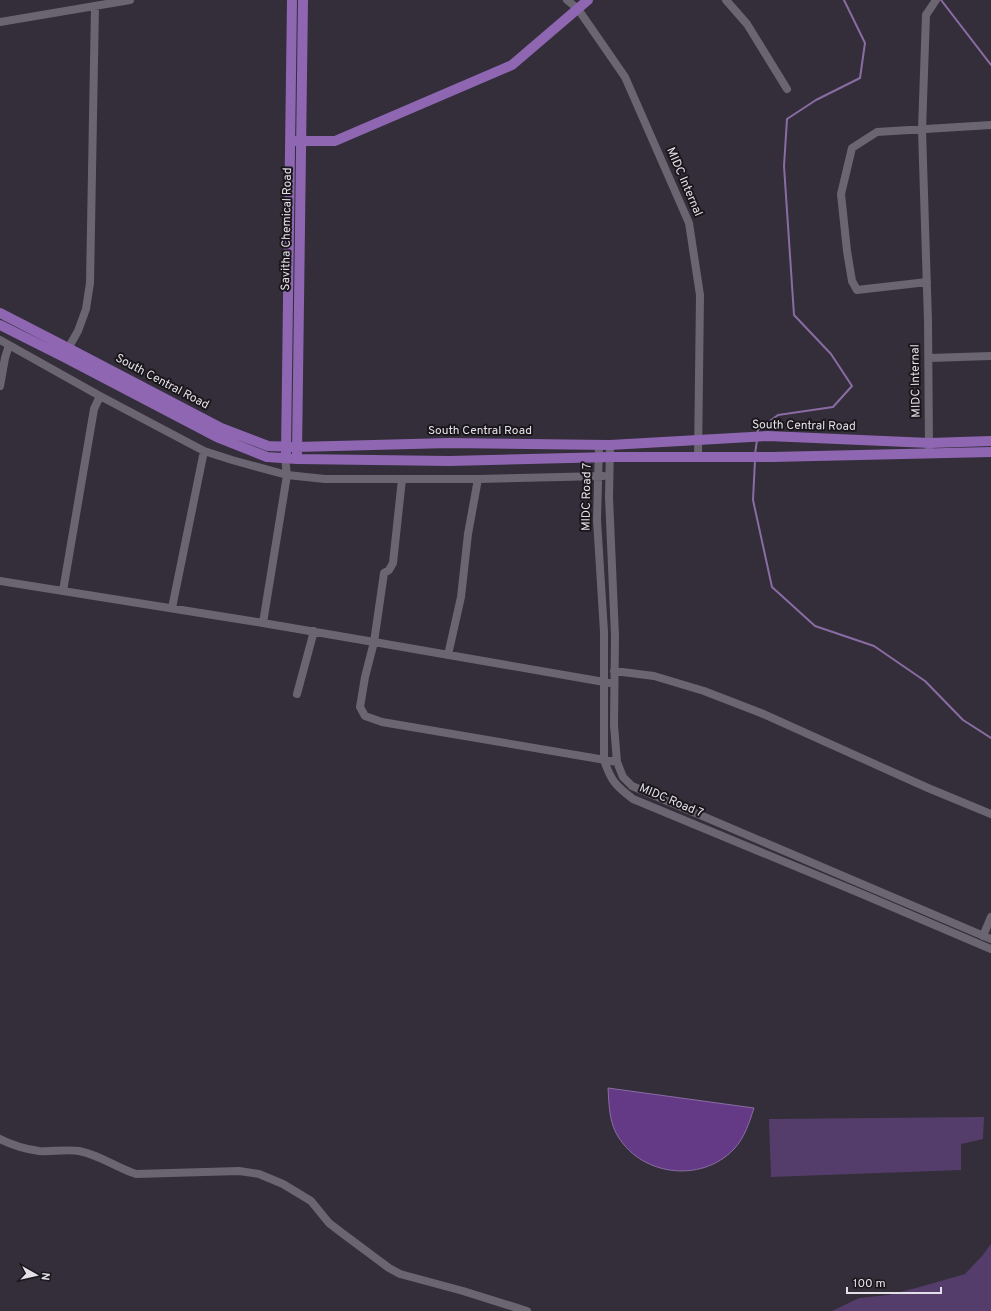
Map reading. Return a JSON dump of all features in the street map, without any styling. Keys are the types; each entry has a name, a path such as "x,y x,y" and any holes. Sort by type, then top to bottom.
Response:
{"main road":[{"name":"Savitha Chemical Road","path":"285,458 292,0"},
{"name":"Savitha Chemical Road","path":"297,458 303,0"},
{"path":"290,141 335,141 512,65 588,0"},
{"name":"South Central Road","path":"0,313 217,437 267,456 285,458 449,461 599,457 698,458 991,452"},
{"name":"South Central Road","path":"0,325 66,352 221,428 268,446 297,447 450,443 610,445 757,437 930,443 991,441"}],"street":[{"path":"0,22 130,0"},
{"name":"MIDC Internal","path":"567,0 578,9 625,77 688,223 700,295 698,458"},
{"path":"726,0 747,24 787,89"},
{"name":"MIDC Internal","path":"929,453 929,358 922,130 926,15 936,0"},
{"path":"66,352 78,331 86,309 90,283 95,6"},
{"path":"927,282 857,290 852,282 847,251 842,194 852,148 877,132 991,125"},
{"path":"0,340 100,396 204,451 287,475 325,479 478,479 610,476"},
{"path":"0,386 9,345"},
{"path":"929,358 991,356"},
{"path":"63,591 94,409 100,396"},
{"name":"MIDC Road 7","path":"599,445 597,520 604,632 604,760 608,772 616,786 633,800 862,894 991,949"},
{"name":"MIDC Road 7","path":"610,445 611,457 609,497 615,636 614,726 617,762 623,777 632,786 987,937"},
{"path":"172,608 204,451"},
{"path":"263,623 287,475 285,458"},
{"path":"402,479 393,563 389,570 384,573 374,642 365,677 360,707 365,716 382,722 617,762"},
{"path":"448,655 461,597 468,534 478,479"},
{"path":"0,581 314,631 615,684"},
{"path":"297,694 314,631"},
{"path":"614,671 654,676 704,691 754,710 928,788 991,814"},
{"path":"672,815 678,806"},
{"path":"862,894 866,885"},
{"path":"987,937 991,917"},
{"path":"0,1139 18,1146 39,1151 77,1151 92,1154 121,1169 136,1174 239,1171 259,1174 283,1184 311,1202 329,1223 389,1268 400,1274 464,1291 526,1311"}],"shaded area":[{"path":"608,1088 754,1108 741,1140 734,1149 720,1160 705,1167 688,1171 671,1170 655,1166 640,1159 626,1147 616,1133 612,1122"},
{"path":"984,1117 983,1139 961,1144 961,1170 771,1177 769,1119"},
{"path":"991,1244 991,1311 832,1311 859,1298 888,1295 965,1274"}],"waterway":[{"path":"757,434 758,430 778,415 833,407 852,386 831,354 794,315 784,166 787,119 816,100 860,78 865,43 844,0"},
{"path":"941,0 991,65"},
{"path":"755,454 757,440"},
{"path":"755,460 753,500 772,587 815,626 874,646 925,681 963,720 991,738"}]}
